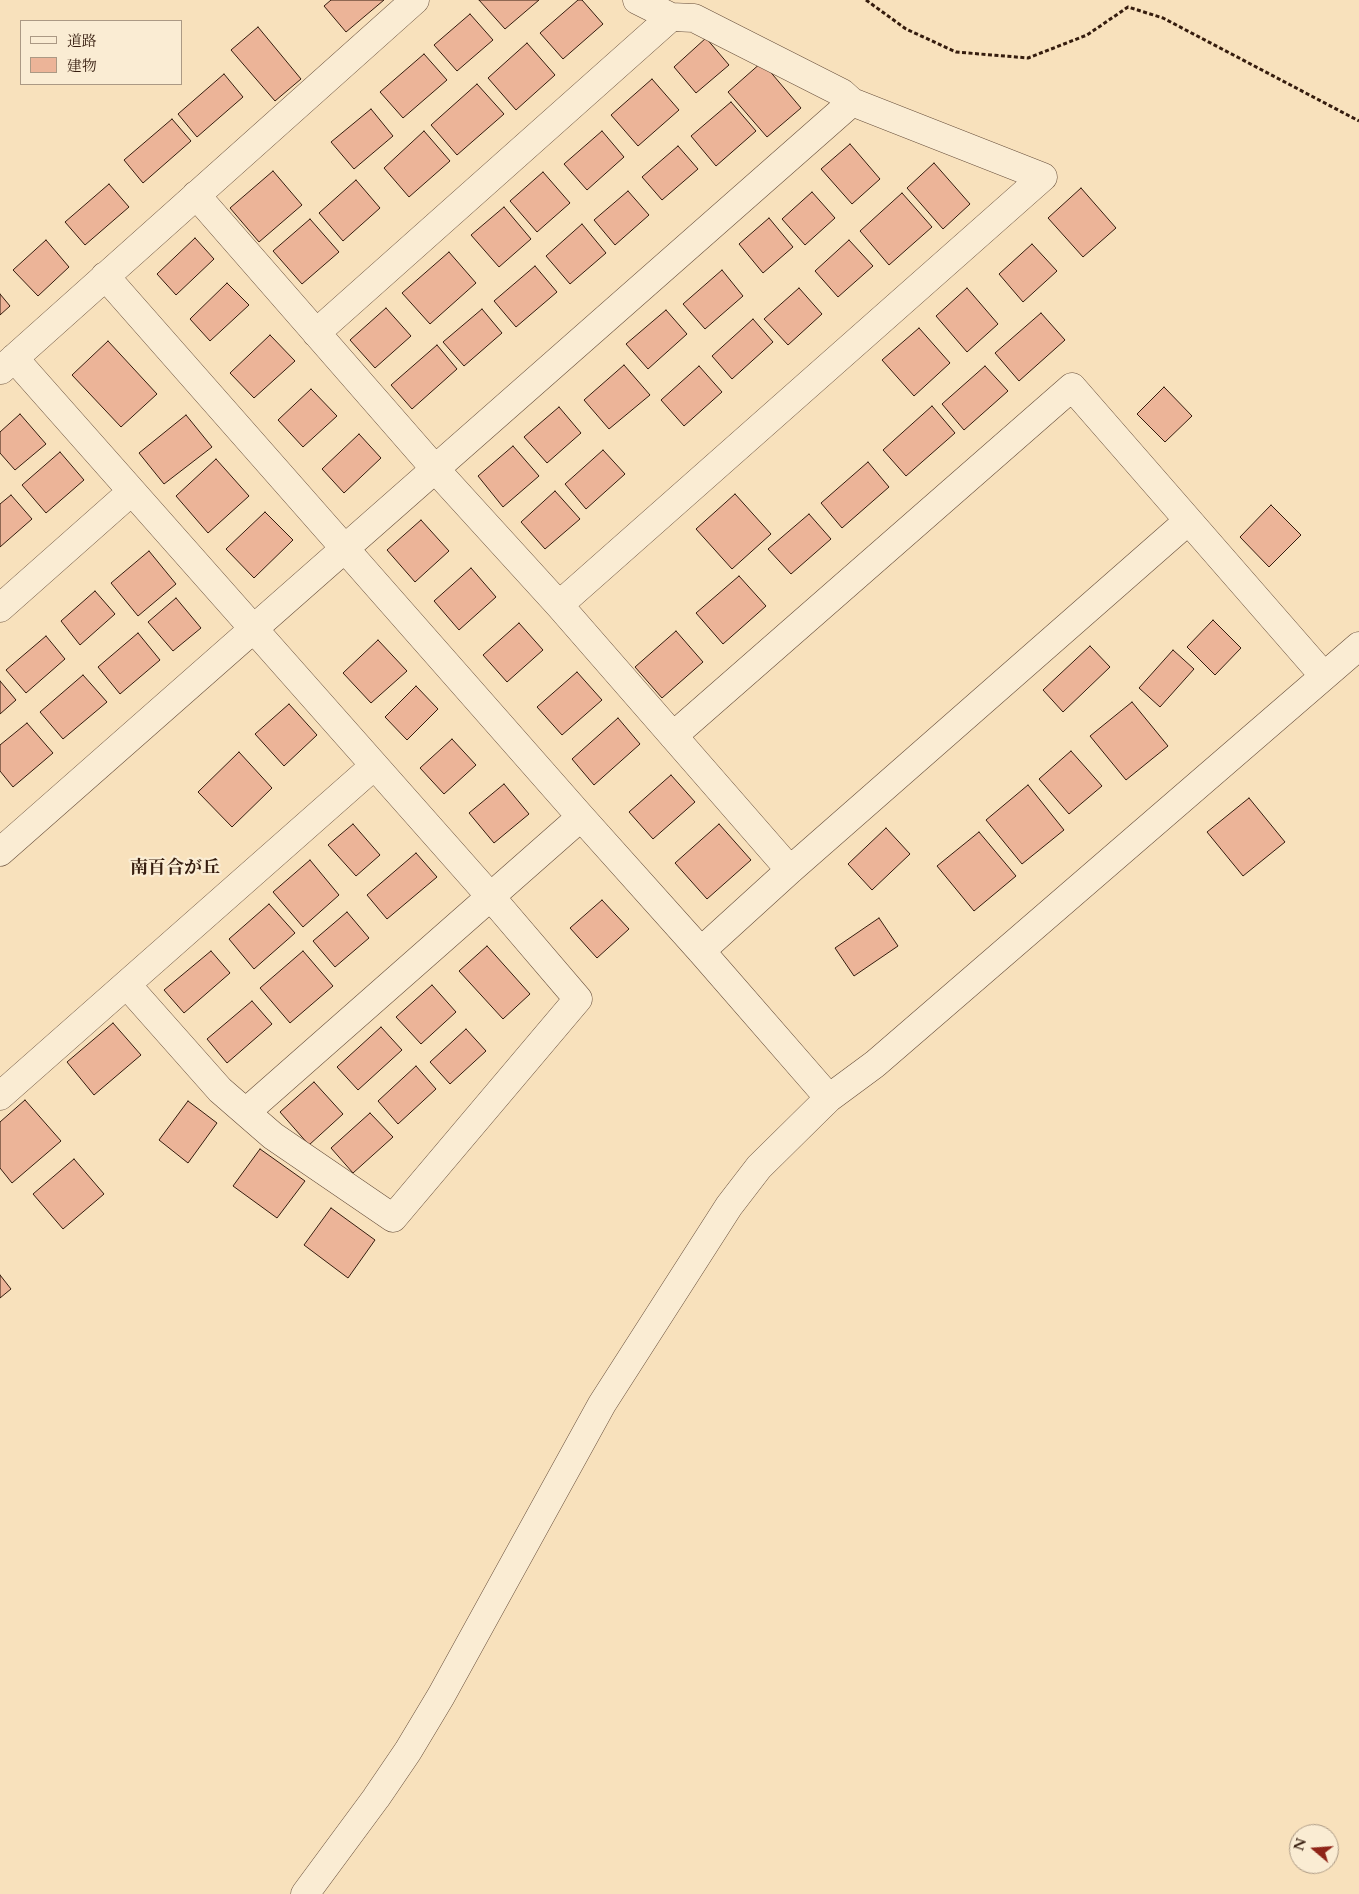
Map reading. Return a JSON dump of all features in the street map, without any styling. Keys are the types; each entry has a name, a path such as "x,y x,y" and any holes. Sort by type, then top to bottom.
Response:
{"street":[{"path":"127,984 220,1090 273,1136 392,1218 578,999 490,896 131,492 7,365 415,0"},
{"path":"559,605 1043,177 852,102 842,92 694,18 671,17 637,0"},
{"path":"316,333 671,17"},
{"path":"0,852 852,102"},
{"path":"196,195 436,470 559,605 790,870"},
{"path":"105,276 580,817 702,951 829,1098"},
{"path":"673,736 1072,387 1324,676"},
{"path":"0,608 131,492"},
{"path":"702,951 790,870 1188,521"},
{"path":"305,1894 376,1798 413,1743 441,1696 602,1404 729,1206 758,1167 829,1098 875,1064 1359,646"},
{"path":"0,1096 374,766"},
{"path":"246,1112 580,817"}],"path":[{"path":"866,0 906,29 956,52 1028,58 1087,35 1128,7 1163,18 1359,121"}],"building":[{"path":"331,0 384,0 346,32 324,6"},
{"path":"479,0 539,0 505,29"},
{"path":"578,0 582,0 603,24 563,59 540,33"},
{"path":"470,14 493,40 457,71 434,45"},
{"path":"258,27 301,79 275,101 231,50"},
{"path":"706,38 729,65 696,93 674,67"},
{"path":"527,43 555,75 516,110 488,78"},
{"path":"424,54 447,80 403,118 380,92"},
{"path":"762,62 801,108 767,137 728,92"},
{"path":"224,74 243,97 197,137 178,114"},
{"path":"652,79 679,110 638,146 611,115"},
{"path":"477,84 504,114 457,155 431,125"},
{"path":"731,102 756,131 716,166 691,136"},
{"path":"371,109 393,136 354,169 331,142"},
{"path":"172,119 191,141 143,183 124,160"},
{"path":"424,131 450,161 409,197 384,168"},
{"path":"602,131 624,157 587,190 564,164"},
{"path":"850,144 880,179 852,204 821,169"},
{"path":"678,146 698,169 662,200 642,177"},
{"path":"934,163 970,204 943,229 907,188"},
{"path":"273,171 302,205 259,242 230,208"},
{"path":"543,172 570,203 537,232 510,201"},
{"path":"356,180 380,208 343,241 319,213"},
{"path":"109,184 129,207 85,245 65,222"},
{"path":"1081,188 1116,228 1083,257 1048,218"},
{"path":"628,191 649,215 615,245 594,220"},
{"path":"812,192 835,218 805,245 782,219"},
{"path":"902,193 932,227 889,265 860,231"},
{"path":"504,207 531,239 499,267 471,235"},
{"path":"769,218 793,247 763,273 739,244"},
{"path":"310,219 339,252 302,284 273,251"},
{"path":"582,224 606,253 570,284 546,256"},
{"path":"195,238 214,259 176,295 157,274"},
{"path":"46,240 69,267 38,296 13,270"},
{"path":"849,240 873,266 838,297 815,271"},
{"path":"1032,244 1057,271 1023,302 999,274"},
{"path":"449,252 476,283 430,324 402,293"},
{"path":"535,266 557,292 516,327 494,301"},
{"path":"722,270 743,296 705,329 683,304"},
{"path":"227,283 249,305 210,341 190,319"},
{"path":"799,288 822,314 788,345 764,319"},
{"path":"967,288 998,324 967,352 936,316"},
{"path":"0,294 10,306 0,315"},
{"path":"386,308 411,336 375,368 350,340"},
{"path":"482,309 502,333 464,366 443,342"},
{"path":"666,310 687,334 648,369 626,344"},
{"path":"1041,313 1065,340 1019,381 995,353"},
{"path":"753,319 773,342 732,379 712,356"},
{"path":"919,328 950,363 914,396 882,360"},
{"path":"270,335 295,361 254,398 230,373"},
{"path":"108,341 157,394 121,427 72,375"},
{"path":"437,345 457,369 412,409 391,385"},
{"path":"624,365 650,395 609,429 584,400"},
{"path":"699,366 722,392 684,426 661,400"},
{"path":"985,366 1008,391 964,430 942,404"},
{"path":"1164,387 1192,416 1165,442 1137,414"},
{"path":"311,389 337,416 303,447 278,420"},
{"path":"932,406 955,433 906,476 883,450"},
{"path":"559,407 581,433 547,463 524,437"},
{"path":"20,414 46,444 15,470 0,453 0,432"},
{"path":"186,415 212,447 164,484 139,453"},
{"path":"359,434 381,458 344,493 322,469"},
{"path":"513,446 539,476 503,507 478,476"},
{"path":"603,450 625,474 586,509 565,484"},
{"path":"60,452 84,480 46,513 22,485"},
{"path":"216,459 249,496 208,533 176,496"},
{"path":"868,462 889,487 842,528 821,503"},
{"path":"555,491 580,519 545,549 521,522"},
{"path":"735,494 771,534 732,569 696,529"},
{"path":"11,495 32,519 0,547 0,504"},
{"path":"1271,505 1301,535 1269,567 1240,537"},
{"path":"265,512 293,540 254,578 226,549"},
{"path":"809,514 831,539 791,574 768,549"},
{"path":"421,520 449,551 415,582 387,550"},
{"path":"149,551 176,584 138,616 111,583"},
{"path":"471,568 496,597 459,630 434,601"},
{"path":"739,576 766,606 723,644 696,613"},
{"path":"95,591 115,614 80,645 61,621"},
{"path":"176,598 201,628 173,651 148,622"},
{"path":"1213,620 1241,648 1215,675 1187,647"},
{"path":"519,623 543,650 507,682 483,655"},
{"path":"676,631 703,662 662,698 635,667"},
{"path":"138,633 160,660 120,694 98,667"},
{"path":"46,636 65,659 26,693 6,670"},
{"path":"378,640 407,671 371,703 343,673"},
{"path":"1090,646 1110,667 1063,712 1043,690"},
{"path":"1173,650 1194,669 1160,707 1139,688"},
{"path":"577,672 602,700 562,735 537,707"},
{"path":"83,675 107,702 63,739 40,712"},
{"path":"0,681 16,700 0,714"},
{"path":"416,686 438,709 407,740 385,717"},
{"path":"1132,702 1168,746 1126,780 1090,736"},
{"path":"289,704 317,735 284,766 255,734"},
{"path":"618,718 640,744 594,785 572,759"},
{"path":"27,723 53,753 13,787 0,771 0,745"},
{"path":"452,739 476,765 444,794 420,768"},
{"path":"1071,751 1102,786 1069,814 1039,779"},
{"path":"239,752 272,788 232,827 198,792"},
{"path":"671,775 695,802 653,839 629,812"},
{"path":"504,784 529,814 494,843 469,813"},
{"path":"1028,785 1064,830 1022,864 986,820"},
{"path":"1249,798 1285,842 1243,876 1207,832"},
{"path":"353,824 380,855 356,876 328,845"},
{"path":"719,824 751,860 707,899 675,863"},
{"path":"886,828 910,854 872,890 848,864"},
{"path":"979,832 1016,876 974,911 937,866"},
{"path":"416,853 437,877 387,919 367,895"},
{"path":"310,860 339,895 303,927 273,892"},
{"path":"602,900 629,929 597,958 570,928"},
{"path":"269,904 295,933 254,969 229,939"},
{"path":"347,912 369,938 335,967 313,941"},
{"path":"879,918 898,946 854,976 835,948"},
{"path":"487,946 530,994 503,1019 459,971"},
{"path":"211,951 230,973 184,1013 164,990"},
{"path":"303,951 333,986 290,1023 260,988"},
{"path":"432,985 456,1012 421,1044 396,1017"},
{"path":"252,1001 272,1024 227,1063 207,1039"},
{"path":"113,1023 141,1055 94,1095 67,1062"},
{"path":"381,1027 402,1050 358,1090 337,1067"},
{"path":"466,1029 486,1051 450,1084 430,1062"},
{"path":"416,1066 436,1089 398,1124 378,1101"},
{"path":"314,1082 343,1114 309,1145 280,1112"},
{"path":"25,1100 61,1141 12,1183 0,1168 0,1122"},
{"path":"188,1101 217,1123 188,1163 159,1140"},
{"path":"370,1113 393,1137 353,1173 331,1148"},
{"path":"260,1149 305,1181 277,1218 233,1186"},
{"path":"74,1159 104,1194 63,1229 33,1194"},
{"path":"331,1208 375,1240 348,1278 304,1245"},
{"path":"0,1275 11,1289 0,1298"}],"district":[{"name":"南百合が丘","path":"175,869"}]}
